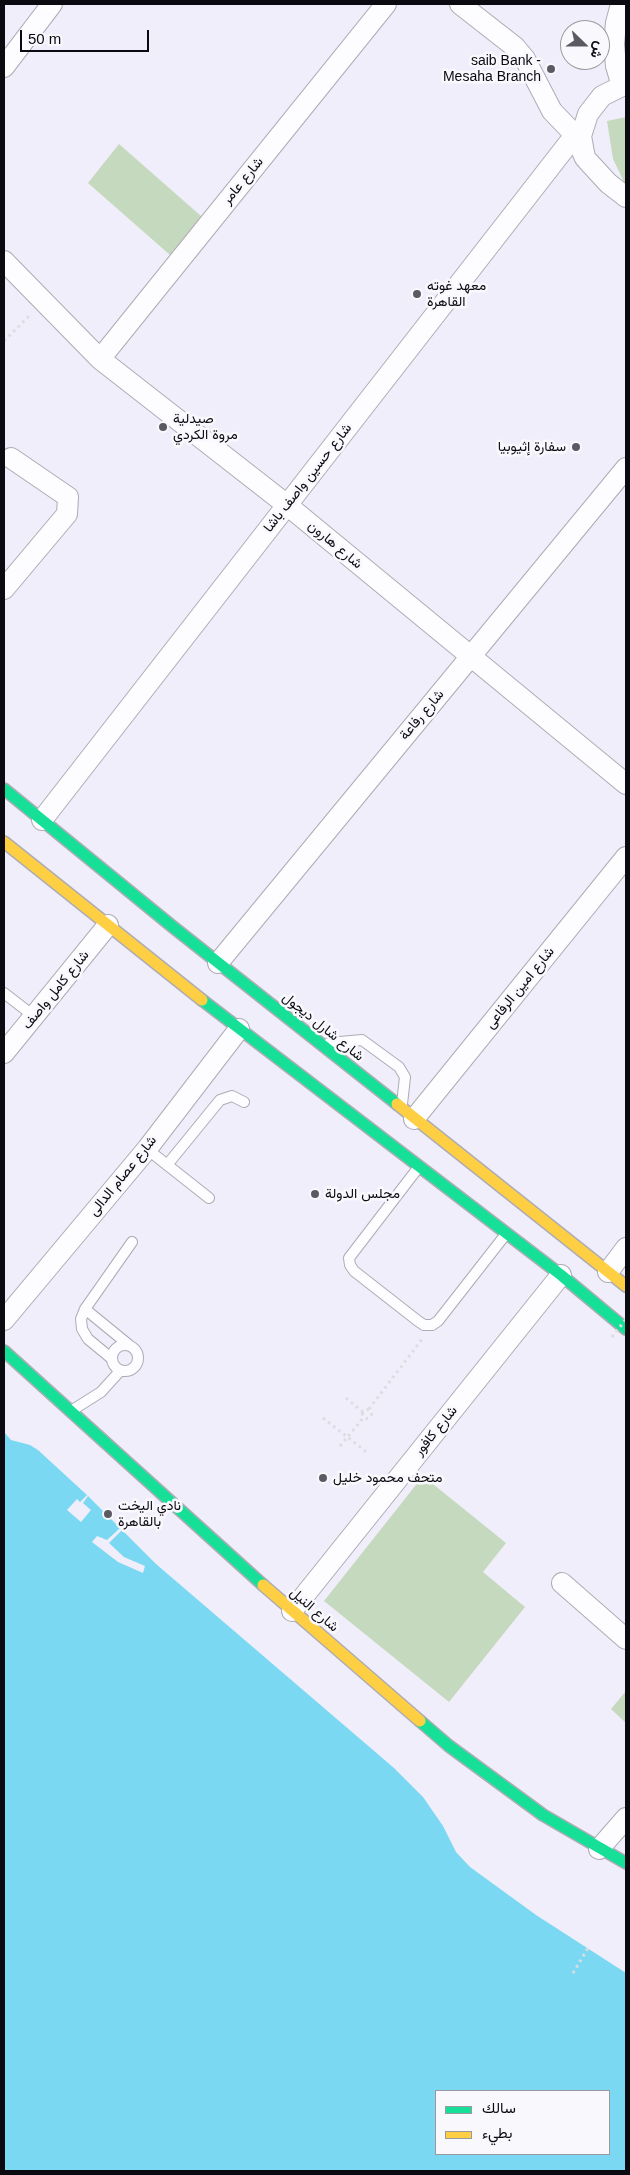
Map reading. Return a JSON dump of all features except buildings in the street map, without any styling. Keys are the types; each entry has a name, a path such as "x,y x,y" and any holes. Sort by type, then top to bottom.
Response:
{"main road":[{"name":"شارع شارل ديجول","path":"4,789 218,963 626,1286"},
{"path":"4,842 238,1029 561,1275 626,1328"},
{"name":"شارع النيل","path":"4,1351 292,1611 449,1746 543,1815 626,1863"}],"street":[{"path":"4,68 52,4"},
{"name":"شارع عامر","path":"100,359 386,4"},
{"path":"460,4 515,47 525,59 552,111 575,135 585,158 608,183 626,197"},
{"path":"585,158 582,136 588,114 602,96 624,86 616,66 614,44 616,23 621,4"},
{"name":"شارع حسين واصف باشا","path":"42,820 575,135"},
{"name":"شارع هارون","path":"4,261 100,359 287,505 470,658 626,784"},
{"path":"4,589 67,514 68,497 12,458"},
{"name":"شارع رفاعة","path":"218,963 626,468"},
{"name":"شارع امين الرفاعى","path":"408,1114 626,857"},
{"name":"شارع كامل واصف","path":"4,1053 35,1018 108,925"},
{"name":"شارع عصام الدالى","path":"4,1320 147,1149 238,1029"},
{"path":"608,1272 626,1248"},
{"name":"شارع كافور","path":"292,1611 561,1275"},
{"path":"562,1583 626,1639"},
{"path":"599,1849 626,1818"}],"lane":[{"path":"4,993 35,1018"},
{"path":"316,1040 327,1043 362,1040 399,1067 405,1077 408,1114"},
{"path":"167,1165 220,1100 232,1096 244,1102"},
{"path":"147,1149 209,1198"},
{"path":"419,1167 349,1258 350,1265 354,1271 424,1325 432,1325 506,1234"},
{"path":"85,1309 137,1352 138,1363 130,1371 120,1370 112,1363 111,1358 88,1339 82,1329 82,1319 85,1309 132,1242"},
{"path":"111,1358 117,1347 129,1345"},
{"path":"70,1411 101,1392 120,1370"}],"path":[{"path":"4,341 44,301"},
{"path":"612,1337 626,1319"},
{"path":"363,1412 369,1409 432,1325"},
{"path":"340,1446 364,1417 363,1412 346,1398"},
{"path":"364,1417 370,1417 372,1413 369,1409"},
{"path":"323,1418 369,1454"},
{"path":"573,1972 588,1948"}],"green space":[{"path":"626,117 626,186 613,159 607,121"},
{"path":"119,144 209,223 178,262 88,183"},
{"path":"423,1476 506,1543 483,1572 525,1607 449,1702 324,1601"},
{"path":"626,1691 626,1723 611,1709"}],"water":[{"path":"4,1432 11,1440 30,1445 38,1450 88,1496 156,1564 394,1768 423,1797 443,1826 456,1852 470,1867 536,1915 626,1973 626,2171 4,2171"}],"pier":[{"path":"87,1495 83,1503 91,1510 81,1522 67,1510 77,1499 80,1502"},
{"path":"120,1528 122,1530 109,1543 124,1557 145,1566 143,1573 118,1562 92,1542 97,1536 107,1540"}],"traffic: fast":[{"path":"4,789 173,927 397,1104"},
{"path":"202,1000 561,1275 626,1329"},
{"path":"4,1351 263,1585"},
{"path":"420,1721 449,1746 543,1815 626,1863"}],"traffic: slow":[{"path":"4,842 202,1000"},
{"path":"397,1104 626,1286"},
{"path":"263,1585 420,1721"}],"place":[{"name":"saib Bank - Mesaha Branch","path":"551,69"},
{"name":"معهد غوته القاهرة","path":"417,294"},
{"name":"صيدلية مروة الكردي","path":"163,427"},
{"name":"سفارة إثيوبيا","path":"576,447"},
{"name":"مجلس الدولة","path":"315,1194"},
{"name":"متحف محمود خليل","path":"323,1478"},
{"name":"نادي اليخت بالقاهرة","path":"108,1514"}]}
